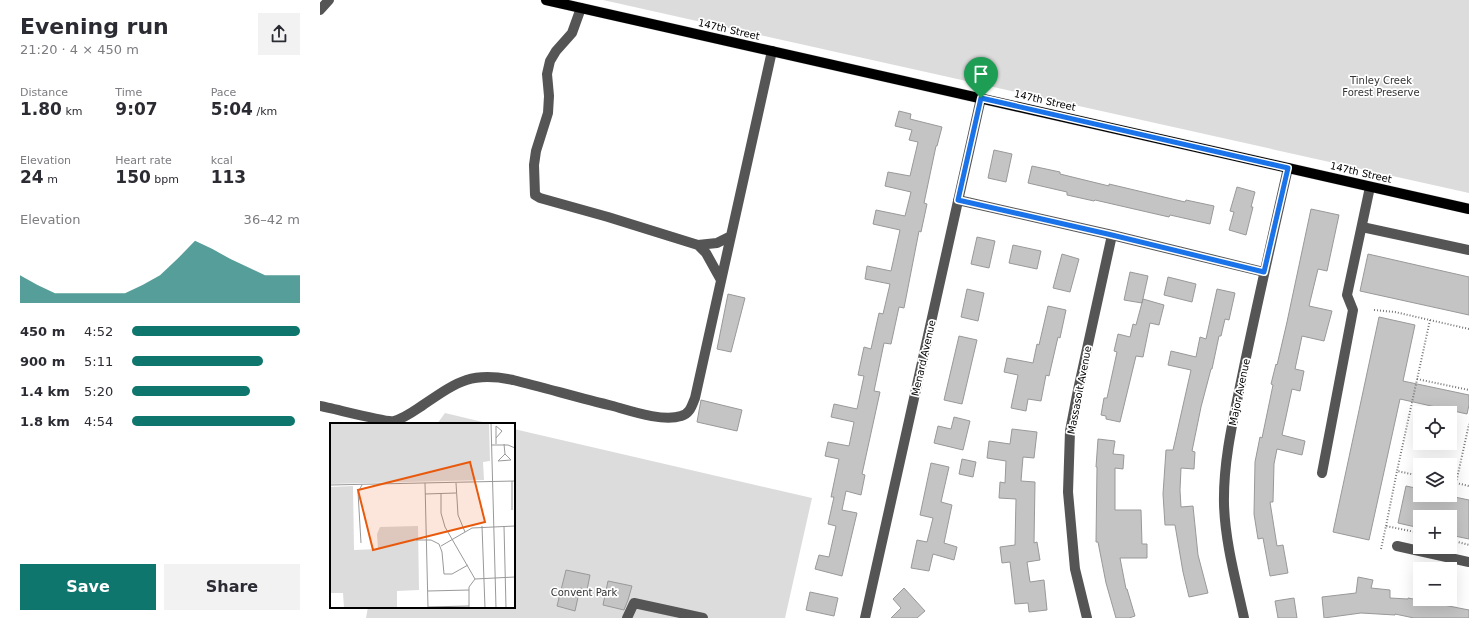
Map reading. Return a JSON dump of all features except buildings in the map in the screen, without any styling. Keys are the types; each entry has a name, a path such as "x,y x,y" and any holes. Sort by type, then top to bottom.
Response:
{"main road":[{"name":"147th Street","path":"546,0 1469,209"}],"street":[{"path":"320,10 329,0"},
{"path":"581,8 572,33 550,61 547,74 548,113 536,151 534,165 536,195 540,198 698,245 717,243 731,236"},
{"path":"320,406 392,422 408,416 455,384 469,378 489,376 527,383 634,412 659,417 673,418 683,416 691,409 695,398 772,51"},
{"name":"Menard Avenue","path":"865,618 981,98"},
{"name":"Major Avenue","path":"1244,618 1228,541 1224,506 1224,487 1228,448 1264,272 1288,168"},
{"path":"1322,472 1353,310 1348,295 1370,186"},
{"path":"958,200 1112,235 1264,272"},
{"path":"1362,227 1469,250"},
{"name":"Massasoit Avenue","path":"1088,618 1075,569 1068,500 1070,431 1112,235"},
{"path":"698,245 706,253 721,280"},
{"path":"1397,546 1469,562"},
{"path":"628,618 634,603 703,618"}],"path":[{"path":"1374,310 1396,312 1469,329"},
{"path":"1381,549 1430,320"},
{"path":"1417,379 1469,390"},
{"path":"1457,479 1469,424"},
{"path":"1397,471 1413,474"},
{"path":"1457,484 1469,486"},
{"path":"1386,526 1413,532"},
{"path":"1457,541 1469,544"}],"green space":[{"name":"Tinley Creek Forest Preserve","path":"603,0 1469,0 1469,193"},
{"path":"445,413 487,423 438,423"},
{"name":"Convent Park","path":"515,429 812,498 785,618 366,618 368,608 515,608"}],"route":[{"path":"981,98 1288,168 1264,272 1112,235 958,200 981,98"}]}
